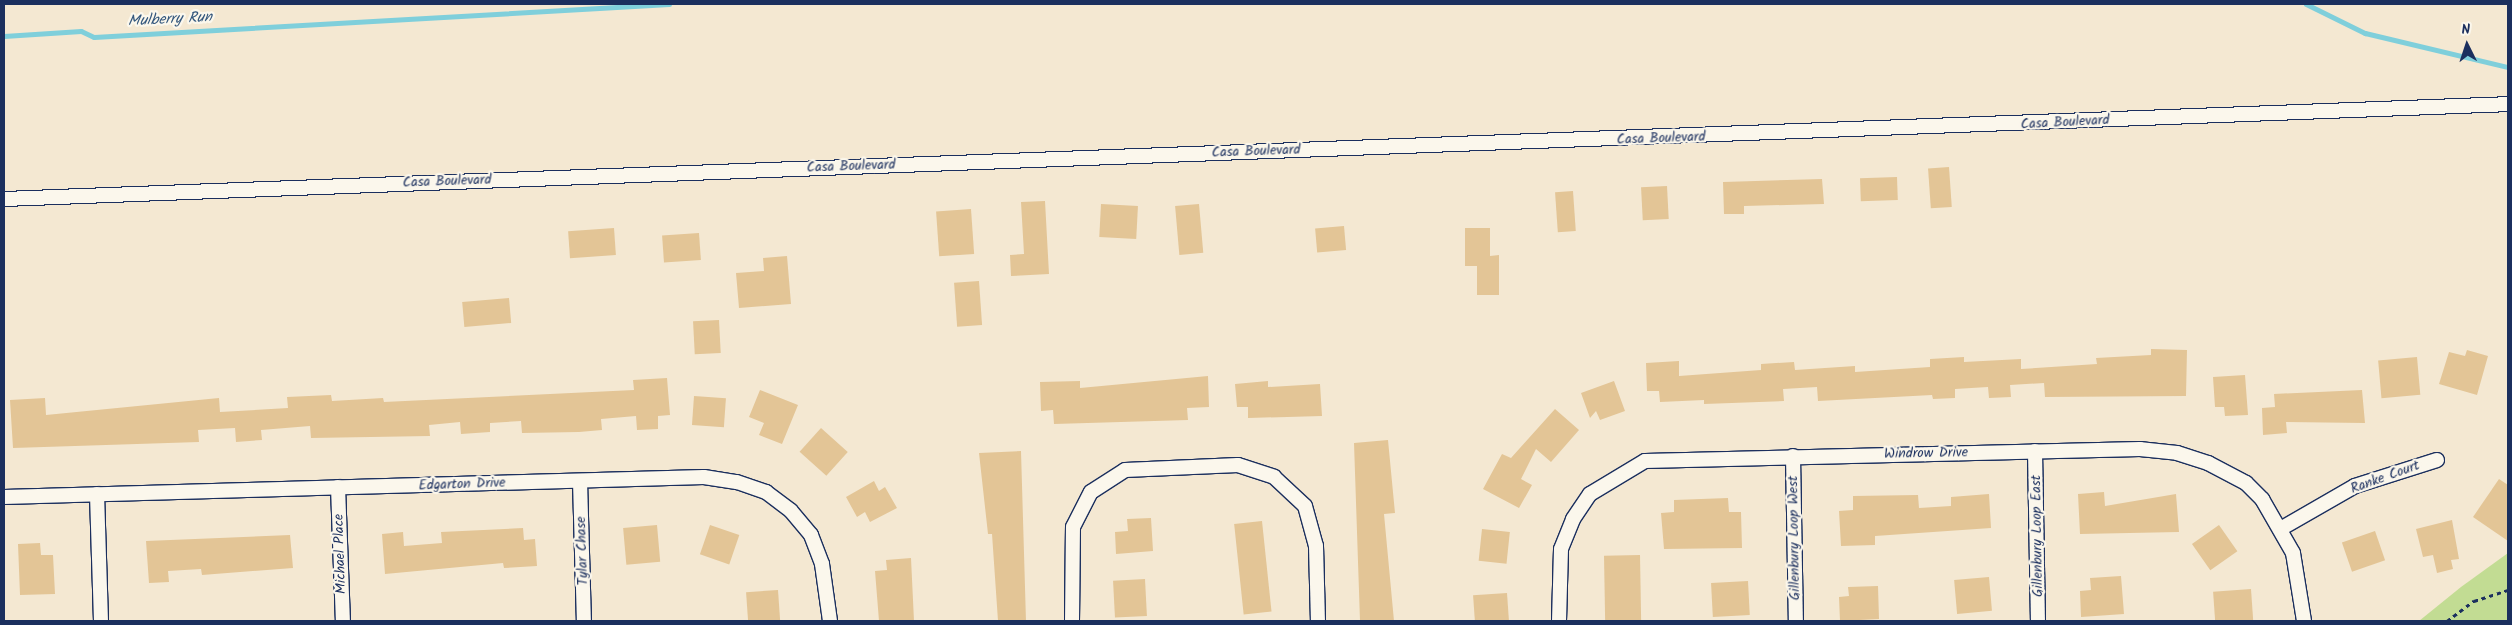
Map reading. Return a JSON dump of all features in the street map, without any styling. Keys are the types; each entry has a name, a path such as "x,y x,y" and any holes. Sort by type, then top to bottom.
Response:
{"street":[{"name":"Casa Boulevard","path":"4,199 2508,104"},
{"name":"Windrow Drive","path":"1559,621 1561,550 1590,494 1616,474 1645,461 1676,457 2035,451 2177,453 2208,463 2246,483 2282,528 2300,578 2304,621"},
{"name":"Gillenbury Loop East","path":"2035,451 2038,621"},
{"name":"Gillenbury Loop West","path":"1793,456 1796,621"},
{"name":"Ranke Court","path":"2282,528 2355,486 2437,460"},
{"path":"1072,621 1073,527 1091,492 1125,470 1238,465 1274,477 1304,506 1316,546 1318,621"},
{"name":"Edgarton Drive","path":"4,497 704,477 766,492 791,511 811,535 822,564 830,621"},
{"name":"Tylar Chase","path":"580,481 584,621"},
{"name":"Michael Place","path":"338,487 342,621"},
{"path":"97,494 101,621"}],"path":[{"path":"2447,621 2474,601 2508,590"}],"green space":[{"path":"2508,553 2508,621 2419,621 2461,587"}],"building":[{"path":"1949,167 1952,207 1931,208 1928,168"},
{"path":"1897,177 1898,200 1861,201 1860,178"},
{"path":"1822,179 1824,204 1744,206 1744,214 1724,214 1723,182"},
{"path":"1667,186 1669,219 1643,220 1641,187"},
{"path":"1573,191 1576,231 1558,232 1555,192"},
{"path":"1045,201 1049,274 1011,276 1010,255 1024,254 1021,202"},
{"path":"1101,204 1138,206 1136,239 1099,237"},
{"path":"1199,204 1203,253 1179,255 1175,206"},
{"path":"971,209 974,254 939,256 936,211"},
{"path":"1344,226 1346,250 1317,252 1315,229"},
{"path":"614,228 616,255 570,258 568,231"},
{"path":"1465,228 1490,228 1490,256 1499,255 1499,295 1477,295 1477,266 1465,266"},
{"path":"699,233 701,260 664,263 662,236"},
{"path":"787,256 791,304 739,308 736,273 764,271 763,258"},
{"path":"979,281 982,325 957,327 954,283"},
{"path":"509,298 511,323 464,327 462,302"},
{"path":"719,320 721,353 695,354 693,321"},
{"path":"2151,349 2187,350 2186,396 2045,397 2044,383 2010,385 2011,397 1989,398 1988,387 1955,389 1955,398 1933,399 1932,395 1818,401 1817,387 1783,389 1784,401 1704,404 1704,400 1660,402 1659,391 1647,391 1646,363 1679,361 1679,376 1761,370 1761,364 1794,362 1795,370 1855,366 1855,372 1930,367 1930,359 1964,357 1964,362 2021,359 2021,369 2097,364 2096,358 2151,355"},
{"path":"2467,350 2488,356 2477,395 2439,384 2449,352 2465,356"},
{"path":"2417,357 2420,395 2381,398 2378,360"},
{"path":"2245,375 2248,415 2225,416 2224,407 2215,407 2213,377"},
{"path":"1208,376 1209,407 1187,408 1188,420 1054,424 1053,410 1041,411 1040,382 1080,381 1080,388"},
{"path":"667,378 670,415 658,416 658,429 637,430 636,416 601,419 602,430 579,432 522,433 521,421 490,423 490,432 461,434 460,422 429,425 430,436 311,438 310,426 261,430 262,440 236,442 235,428 198,430 199,442 13,448 10,400 45,398 46,415 219,398 220,412 288,408 287,397 331,395 332,401 383,398 384,402 634,390 633,380"},
{"path":"1268,381 1268,387 1320,384 1322,416 1248,418 1248,407 1237,407 1235,384"},
{"path":"1614,381 1625,411 1600,420 1596,411 1590,418 1581,393"},
{"path":"760,390 798,405 782,444 759,435 764,423 749,417"},
{"path":"2362,390 2365,423 2286,422 2287,433 2263,435 2262,408 2275,407 2274,394"},
{"path":"694,396 726,398 724,427 692,425"},
{"path":"1555,409 1579,430 1551,462 1536,449 1521,479 1532,485 1519,508 1483,489 1502,454 1511,458"},
{"path":"821,428 848,452 826,476 800,452"},
{"path":"1388,440 1395,513 1384,514 1394,621 1360,621 1354,443"},
{"path":"1021,451 1026,621 998,621 992,534 988,534 979,453"},
{"path":"2499,479 2508,485 2508,541 2473,517"},
{"path":"874,481 879,491 885,487 897,508 870,522 865,512 857,517 846,497"},
{"path":"2104,492 2105,506 2176,494 2179,532 2080,534 2078,494"},
{"path":"1989,494 1991,528 1875,536 1875,545 1841,546 1839,511 1853,510 1853,496 1918,495 1919,508 1951,506 1951,497"},
{"path":"1728,498 1729,512 1741,512 1742,548 1664,549 1661,513 1674,512 1674,500"},
{"path":"1151,518 1153,551 1116,554 1115,532 1128,531 1127,519"},
{"path":"2452,520 2459,559 2451,560 2453,569 2437,573 2433,555 2423,557 2416,529"},
{"path":"1262,521 1272,612 1244,614 1234,524"},
{"path":"657,525 660,562 626,565 623,528"},
{"path":"710,525 739,535 729,564 700,554"},
{"path":"2219,525 2237,551 2210,570 2192,544"},
{"path":"523,528 524,540 535,539 537,566 504,568 503,563 385,574 382,534 403,532 404,546 442,543 441,532"},
{"path":"1482,529 1510,532 1507,564 1479,561"},
{"path":"2375,531 2385,560 2352,572 2342,542"},
{"path":"290,535 293,568 202,575 201,569 168,571 169,582 149,583 146,541"},
{"path":"40,543 41,555 53,555 55,594 20,595 18,544"},
{"path":"1640,555 1641,621 1605,621 1604,556"},
{"path":"911,558 914,621 879,621 875,571 887,570 886,560"},
{"path":"2121,576 2124,614 2081,617 2080,591 2091,590 2090,578"},
{"path":"1989,577 1992,611 1957,614 1954,580"},
{"path":"1145,579 1147,616 1115,618 1113,581"},
{"path":"1748,581 1750,615 1713,617 1711,583"},
{"path":"1878,586 1879,619 1840,621 1839,597 1849,596 1848,587"},
{"path":"2251,589 2253,621 2215,621 2213,592"},
{"path":"778,590 780,621 748,621 746,592"},
{"path":"1507,593 1509,621 1475,621 1473,595"}],"waterway":[{"name":"Mulberry Run","path":"4,36 81,31 94,37 669,4"},
{"name":"Mulberry Run","path":"2306,4 2365,33 2508,67"}]}
